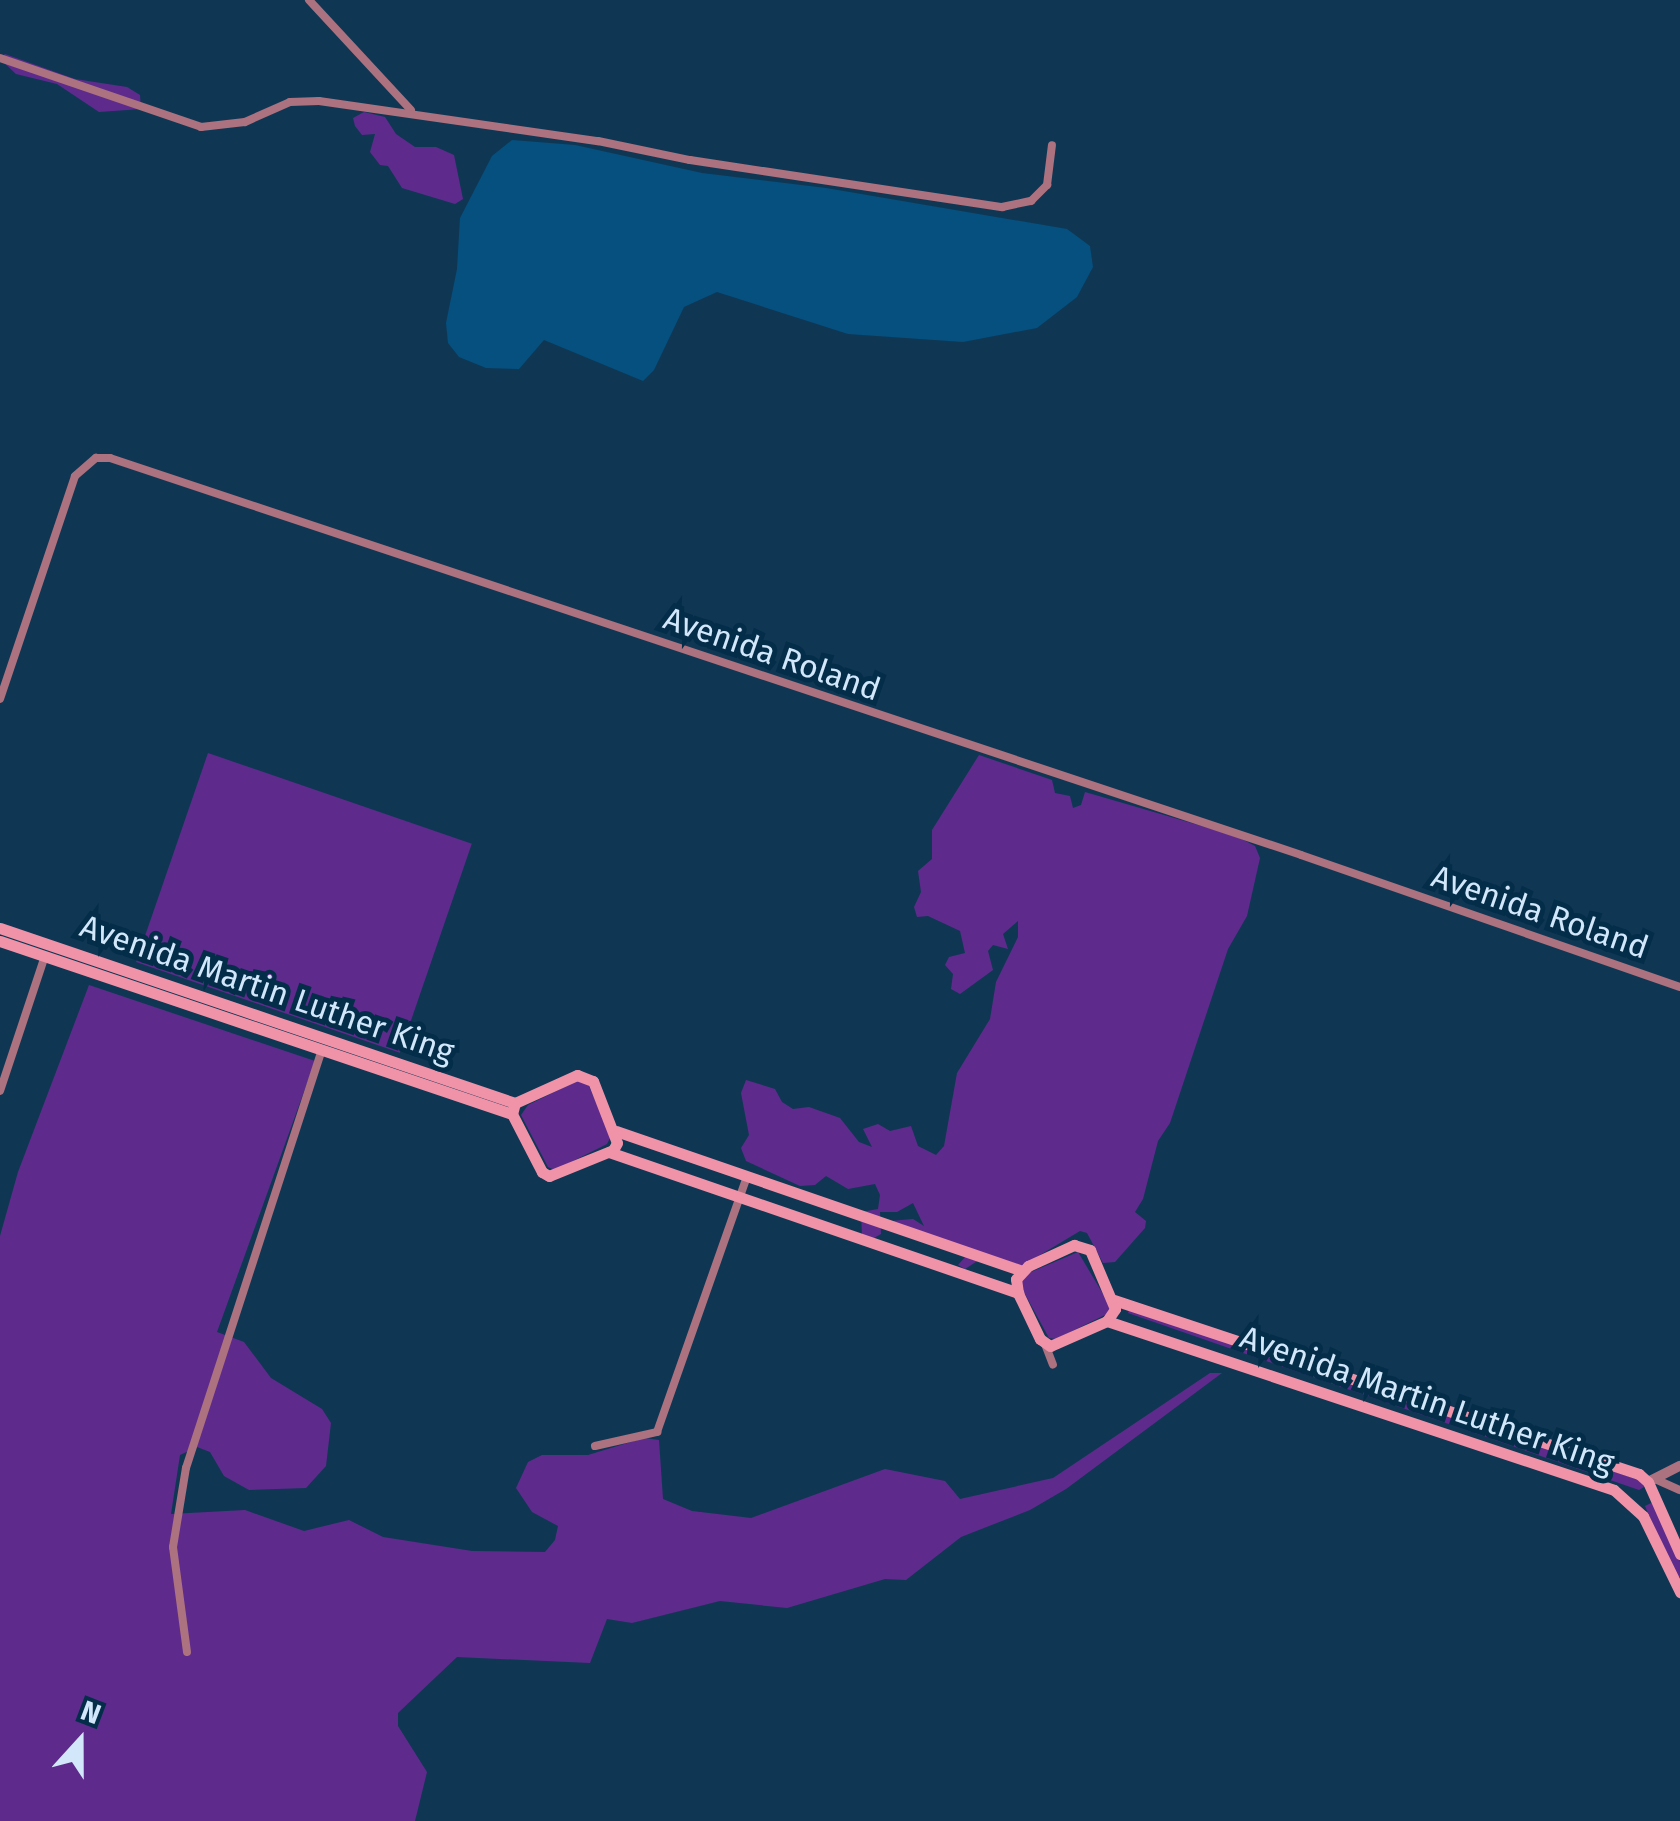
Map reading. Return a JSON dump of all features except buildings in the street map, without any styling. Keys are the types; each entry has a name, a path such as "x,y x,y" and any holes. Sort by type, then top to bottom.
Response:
{"main road":[{"name":"Avenida Martin Luther King","path":"0,928 514,1108"},
{"name":"Avenida Martin Luther King","path":"0,941 322,1050 514,1108"},
{"path":"583,1075 592,1081 616,1131 617,1142 609,1152 549,1176 542,1172 514,1108 583,1075"},
{"path":"616,1131 1022,1270"},
{"path":"609,1152 1018,1294"},
{"path":"880,1245 888,1224"},
{"path":"1082,1245 1090,1250 1114,1300 1114,1314 1107,1322 1058,1346 1044,1344 1018,1294 1016,1279 1022,1270 1082,1245"},
{"name":"Avenida Martin Luther King","path":"1114,1300 1626,1469 1652,1485 1680,1554"},
{"name":"Avenida Martin Luther King","path":"1107,1322 1600,1485 1627,1498 1642,1516 1678,1585"},
{"path":"1627,1498 1644,1500 1652,1485"}],"street":[{"path":"309,0 413,112"},
{"path":"0,58 201,127 246,122 290,102 319,100 1002,207 1031,201 1047,185 1052,145"},
{"name":"Avenida Roland","path":"0,698 75,476 96,458 110,458 1300,854 1680,987"},
{"path":"0,1091 45,956"},
{"path":"187,1652 174,1547 186,1468 322,1050"},
{"path":"595,1446 657,1432 748,1176"},
{"path":"1044,1344 1053,1365"},
{"path":"1652,1485 1680,1466"},
{"path":"1652,1485 1680,1490"}],"shaded area":[{"path":"5,54 75,79 127,87 140,95 141,109 99,112 57,84 16,74 0,59"},
{"path":"364,112 385,117 396,134 415,147 436,147 454,155 463,199 455,204 402,188 388,166 380,165 370,152 375,134 362,135 355,126 353,118"},
{"path":"208,753 472,844 400,1053 136,962"},
{"path":"979,755 1052,780 1055,793 1070,796 1073,808 1081,805 1085,792 1236,836 1255,846 1260,858 1247,916 1228,949 1170,1123 1158,1141 1143,1199 1135,1212 1146,1221 1145,1228 1115,1262 1103,1263 1087,1233 1080,1231 1020,1267 979,1260 965,1269 958,1265 967,1255 889,1229 892,1221 901,1220 913,1219 924,1226 913,1203 897,1212 880,1212 881,1234 874,1238 862,1236 861,1212 878,1209 880,1195 875,1184 848,1189 826,1176 815,1185 800,1186 746,1161 741,1148 749,1135 741,1093 746,1080 775,1089 782,1102 793,1109 809,1107 840,1118 859,1142 872,1147 863,1129 878,1124 890,1131 911,1126 918,1146 936,1155 944,1146 957,1073 990,1019 996,982 1018,937 1018,921 1003,934 1008,949 993,945 988,951 993,970 960,994 951,989 953,974 945,965 949,957 965,953 960,931 928,916 917,917 914,907 921,892 918,871 932,859 932,830"},
{"path":"89,985 315,1061 217,1332 244,1342 271,1378 322,1409 331,1423 326,1466 306,1488 249,1490 224,1476 210,1452 197,1447 180,1455 171,1514 245,1510 304,1531 349,1520 383,1537 472,1551 545,1552 555,1540 558,1526 532,1512 516,1488 528,1462 542,1455 588,1455 644,1438 659,1440 663,1499 692,1511 751,1518 885,1469 945,1481 960,1499 1053,1478 1210,1373 1222,1373 1066,1489 1030,1510 961,1537 906,1580 885,1579 787,1608 720,1601 632,1623 607,1619 590,1663 457,1657 398,1713 398,1726 427,1772 415,1821 0,1821 0,1236 18,1172"},
{"path":"579,1080 588,1084 611,1136 607,1144 555,1170 548,1167 521,1115 528,1105"},
{"path":"1078,1252 1109,1304 1109,1313 1056,1339 1049,1338 1020,1285 1024,1275"},
{"path":"1130,1307 1642,1481 1644,1487 1639,1490 1128,1313"},
{"path":"1653,1502 1680,1562 1680,1577 1676,1576 1645,1506"}],"water":[{"path":"512,140 575,145 702,173 826,188 1067,229 1090,246 1093,267 1077,297 1037,328 963,342 848,334 717,292 684,307 654,370 643,381 544,340 519,369 486,368 459,357 448,343 446,323 457,269 460,218 492,156"}]}
